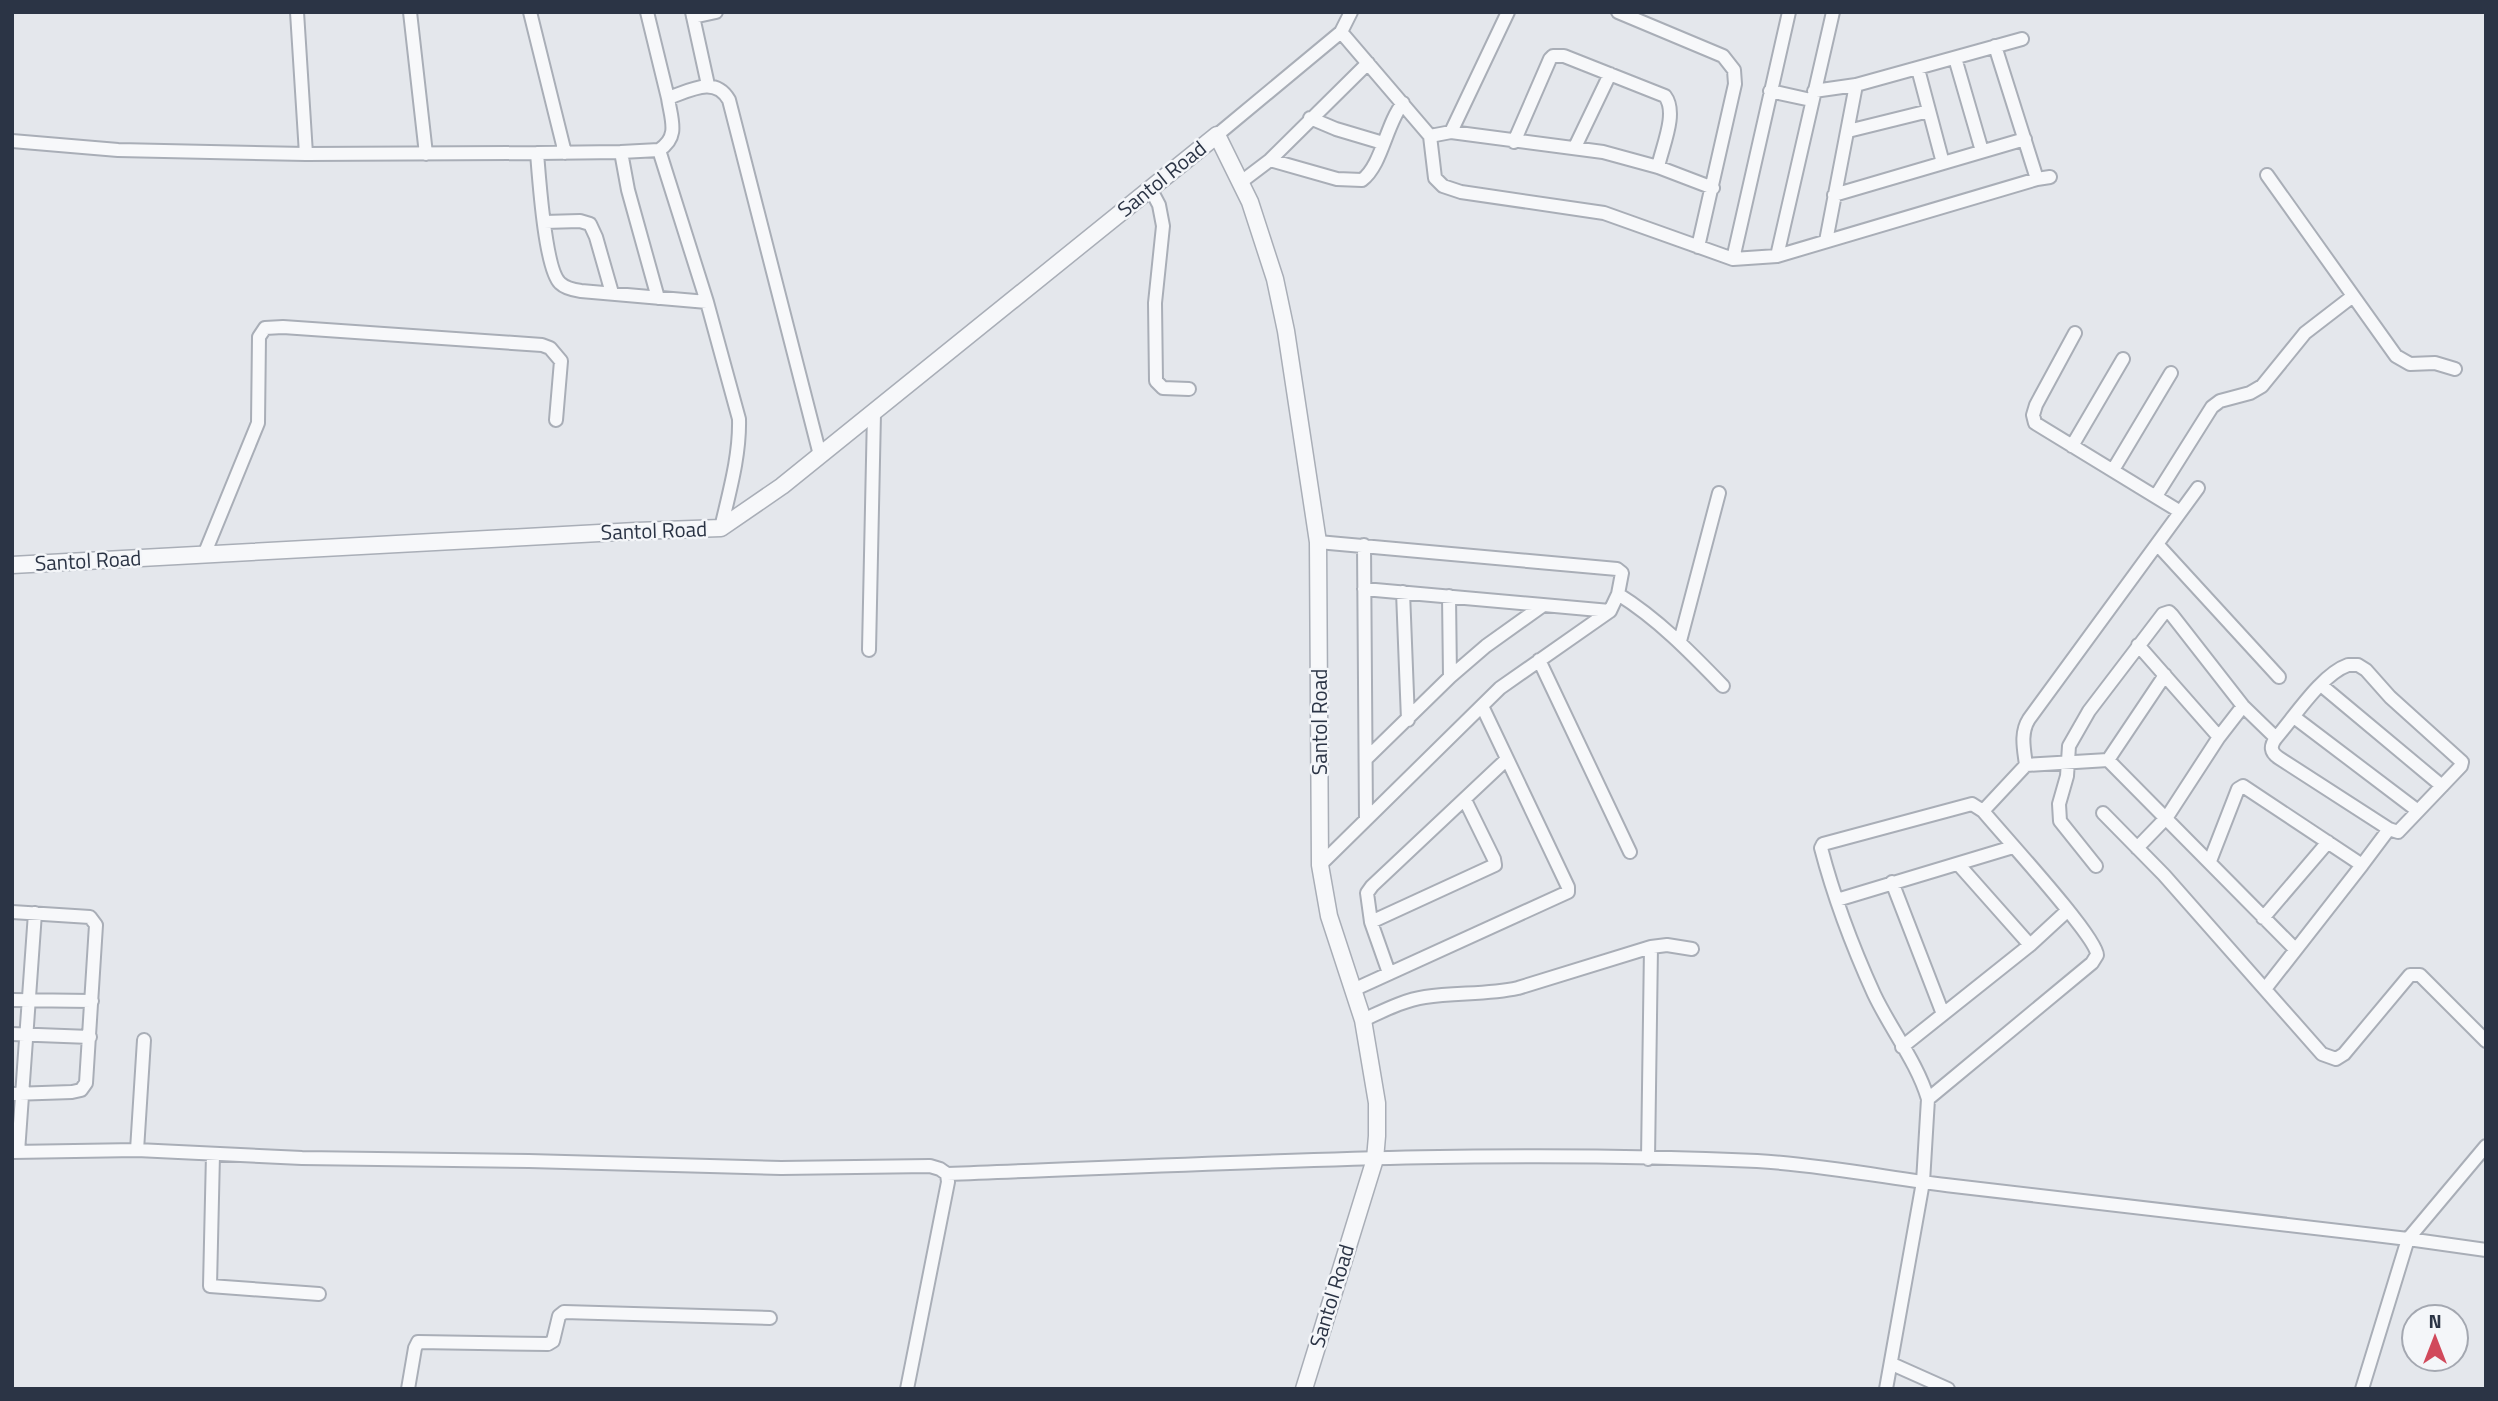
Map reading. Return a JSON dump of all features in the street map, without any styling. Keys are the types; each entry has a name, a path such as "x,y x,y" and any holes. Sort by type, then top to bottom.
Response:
{"street":[{"path":"297,12 306,154"},
{"path":"410,12 426,154"},
{"path":"530,12 565,153"},
{"path":"12,142 118,150 306,154 659,150 668,144 672,135 668,98 647,12"},
{"path":"708,85 693,15 716,12"},
{"path":"1217,135 1341,32 1351,12"},
{"path":"1451,132 1508,12"},
{"path":"1618,12 1723,56 1734,69 1735,84 1698,247"},
{"path":"1733,259 1789,12"},
{"path":"1777,256 1832,12"},
{"path":"1341,32 1430,135 1433,172 1443,186 1461,192 1604,213 1733,259 1777,256 2044,178 2025,139 1995,46"},
{"path":"1770,91 1813,95 2022,39"},
{"path":"1514,142 1547,65 1553,56 1564,56 1668,99 1669,117 1658,167"},
{"path":"1955,58 1982,151"},
{"path":"1241,183 1270,160 1368,64"},
{"path":"1917,69 1943,163"},
{"path":"1575,146 1610,74"},
{"path":"668,98 708,85 718,88 729,100 820,455"},
{"path":"1826,241 1856,85"},
{"path":"1270,160 1337,179 1358,181 1365,178 1370,173 1403,103"},
{"path":"1849,131 1929,111"},
{"path":"1310,118 1336,130 1383,143"},
{"path":"1430,135 1451,132 1514,142 1575,146 1622,156 1713,188"},
{"name":"Santol Road","path":"12,565 622,531 721,528 757,505 874,413 1217,135 1250,202 1275,279 1286,331 1318,542 1320,865 1329,916 1363,1020 1377,1103 1375,1159 1304,1389"},
{"path":"1834,195 2025,139"},
{"path":"659,150 708,302 739,419 735,467 721,528"},
{"path":"621,152 628,190 658,298"},
{"path":"537,153 544,222 554,272 559,282 580,291 708,302"},
{"path":"2267,175 2401,361 2414,365 2435,363 2455,369"},
{"path":"1150,188 1161,211 1163,226 1155,303 1156,381 1163,388 1189,389"},
{"path":"544,222 580,221 590,225 612,293"},
{"path":"2156,496 2212,407 2220,401 2250,393 2262,386 2305,333 2353,296"},
{"path":"204,555 258,423 259,337 265,328 284,327 542,345 550,348 561,361 555,420"},
{"path":"2075,333 2036,405 2033,415 2039,427 2179,511"},
{"path":"2072,446 2123,359"},
{"path":"2113,470 2171,373"},
{"path":"869,650 874,413"},
{"path":"2026,765 2024,727 2198,488"},
{"path":"1680,642 1719,493"},
{"path":"1318,542 1617,569 1622,573 1611,611 1516,676 1320,865"},
{"path":"2157,544 2279,677"},
{"path":"1364,545 1366,819"},
{"path":"1364,589 1611,611"},
{"path":"1403,592 1408,720"},
{"path":"1618,594 1643,610 1680,642 1723,686"},
{"path":"1449,596 1450,677"},
{"path":"1366,759 1450,677 1486,646 1542,606"},
{"path":"2096,866 2060,821 2059,804 2067,776 2069,746 2088,711 2163,614 2169,612 2243,706 2276,738"},
{"path":"2138,645 2219,737"},
{"path":"1539,660 1630,852"},
{"path":"2358,665 2462,762 2401,830 2389,829 2278,758 2271,749 2271,744 2321,684 2338,668 2358,665"},
{"path":"2108,760 2165,675"},
{"path":"2321,684 2442,786"},
{"path":"1353,990 1569,892 1569,887 1482,706"},
{"path":"2137,848 2167,817 2219,737 2243,706"},
{"path":"2294,718 2418,811"},
{"path":"1389,973 1371,922 1367,893 1507,759"},
{"path":"1983,811 2026,765 2108,760 2295,949"},
{"path":"2210,861 2238,789 2243,786 2362,865"},
{"path":"1371,922 1495,865 1465,800"},
{"path":"1886,1389 1923,1182 1928,1099 1923,1082 1874,994 1837,900 1821,849 1823,845 1966,804 1983,811 2068,910 2096,947 2097,955 2092,963 1928,1099"},
{"path":"2103,813 2322,1054 2336,1059 2344,1054 2410,975 2415,974 2420,975 2486,1041"},
{"path":"2265,989 2389,829"},
{"path":"2263,918 2328,842"},
{"path":"1837,900 2013,847"},
{"path":"1959,864 2030,945"},
{"path":"1892,882 1943,1014"},
{"path":"1902,1047 2030,945 2068,910"},
{"path":"12,912 90,917 96,925 86,1083 81,1090 17,1094"},
{"path":"35,913 28,1001 19,1034 15,1152 137,1150 302,1158 781,1168 930,1167 947,1174 1538,1156 1757,1161 1832,1167 1923,1182 2486,1250"},
{"path":"1363,1020 1426,996 1502,992 1651,947 1667,945 1692,949"},
{"path":"1648,1159 1651,947"},
{"path":"12,1000 92,1001"},
{"path":"19,1034 90,1037"},
{"path":"137,1150 144,1040"},
{"path":"2362,1389 2408,1239 2486,1146"},
{"path":"213,1154 210,1286 319,1294"},
{"path":"907,1389 948,1181 947,1174"},
{"path":"408,1389 418,1342 548,1344 553,1341 559,1316 564,1312 770,1318"},
{"path":"1892,1364 1948,1389"}]}
